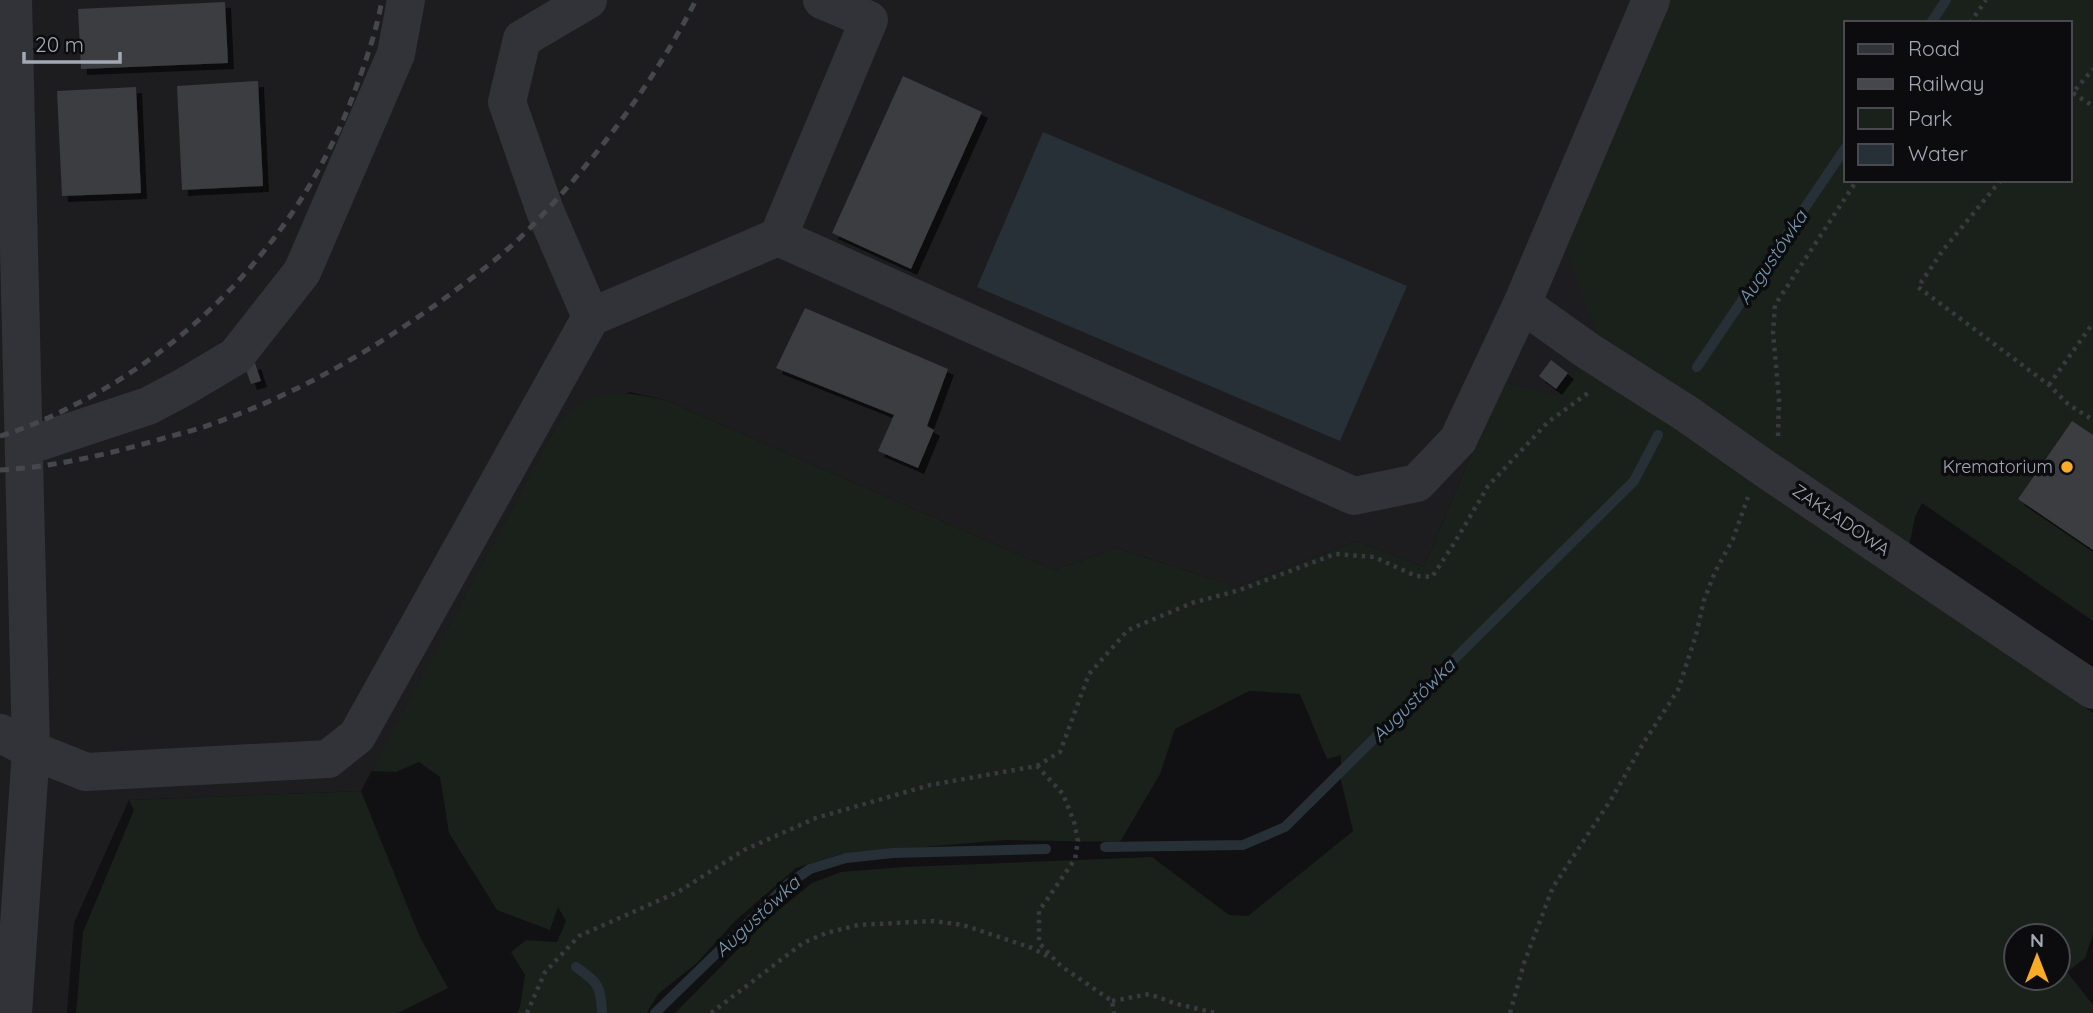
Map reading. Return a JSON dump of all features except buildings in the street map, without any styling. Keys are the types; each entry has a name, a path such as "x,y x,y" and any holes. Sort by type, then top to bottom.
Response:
{"street":[{"path":"13,0 8,93 24,447 16,742 13,1013"},
{"path":"24,447 148,406 236,356 302,272 396,54 406,0"},
{"path":"588,0 522,39 507,102 545,211 591,317"},
{"path":"16,742 86,772 328,759 357,736 591,317 778,237 870,20 822,0"},
{"path":"778,237 1354,496 1417,483 1458,440 1522,304 1651,0"},
{"name":"ZAKŁADOWA","path":"1522,304 2093,690"}],"path":[{"path":"1971,21 1986,0"},
{"path":"2093,69 2072,94 2093,106"},
{"path":"1510,1013 1524,963 1553,887 1612,798 1644,741 1678,690 1714,572 1733,539 1744,504 1778,443 1779,399 1773,332 1775,305 1856,182"},
{"path":"1999,182 1942,250 1918,287 2049,385 2068,404 2093,420"},
{"path":"2049,385 2093,323"},
{"path":"527,1013 545,972 579,936 678,892 744,850 816,818 930,785 1037,766 1060,752 1089,674 1128,630 1192,603 1240,590 1335,554 1374,557 1416,576 1432,576 1489,486 1548,422 1579,398 1623,374"},
{"path":"1037,766 1063,794 1078,841 1075,859 1039,911 1039,943 1055,960"},
{"path":"711,1013 803,943 825,933 858,925 934,921 963,925 1032,948 1055,960 1112,1001 1114,1013"},
{"path":"1112,1001 1149,994 1216,1013"}],"shaded area":[{"path":"0,0 1665,0 1598,338 1558,397 1502,381 1424,567 1357,541 1236,587 1117,548 1054,570 665,400 630,392 554,430 361,791 129,800 74,923 67,1013 0,1013"}],"green space":[{"path":"1665,0 2093,0 2093,621 1922,503 1915,517 1908,552 1598,338 1562,238"},
{"path":"1580,364 1687,425 2093,713 2093,934 2085,958 2072,968 2072,922 2002,922 2002,992 2072,992 2072,978 2093,1005 2093,1013 675,1013 769,918 812,883 841,872 1152,857 1229,915 1248,916 1353,831 1341,780 1341,755 1327,759 1300,694 1249,691 1175,729 1160,774 1120,842 1006,840 841,854 796,868 735,921 697,963 658,994 647,1013 517,1013 525,975 511,952 526,940 557,942 566,921 558,907 550,930 497,910 449,833 440,777 419,762 396,772 371,771 554,430 575,407 588,399 609,394 631,394 665,400 1054,570 1117,548 1236,587 1357,541 1424,567 1502,381 1558,396"},
{"path":"361,791 419,935 448,988 398,1013 76,1013 83,932 134,810 129,800"}],"water":[{"path":"1043,132 1407,286 1340,441 977,287"}],"waterway":[{"name":"Augustówka","path":"1932,21 1946,0"},
{"name":"Augustówka","path":"1697,367 1844,150"},
{"name":"Augustówka","path":"1105,847 1243,845 1285,827 1634,481 1658,435"},
{"name":"Augustówka","path":"655,1013 788,884 810,869 846,858 893,853 1046,849"},
{"path":"576,967 597,986 601,996 602,1013"}],"railway":[{"path":"0,436 66,409 134,370 177,339 253,265 314,178 338,131 369,52 382,0"},
{"path":"0,470 82,459 212,424 303,386 414,320 499,257 578,175 642,91 696,0"}],"place":[{"name":"Krematorium","path":"2067,467"}]}
